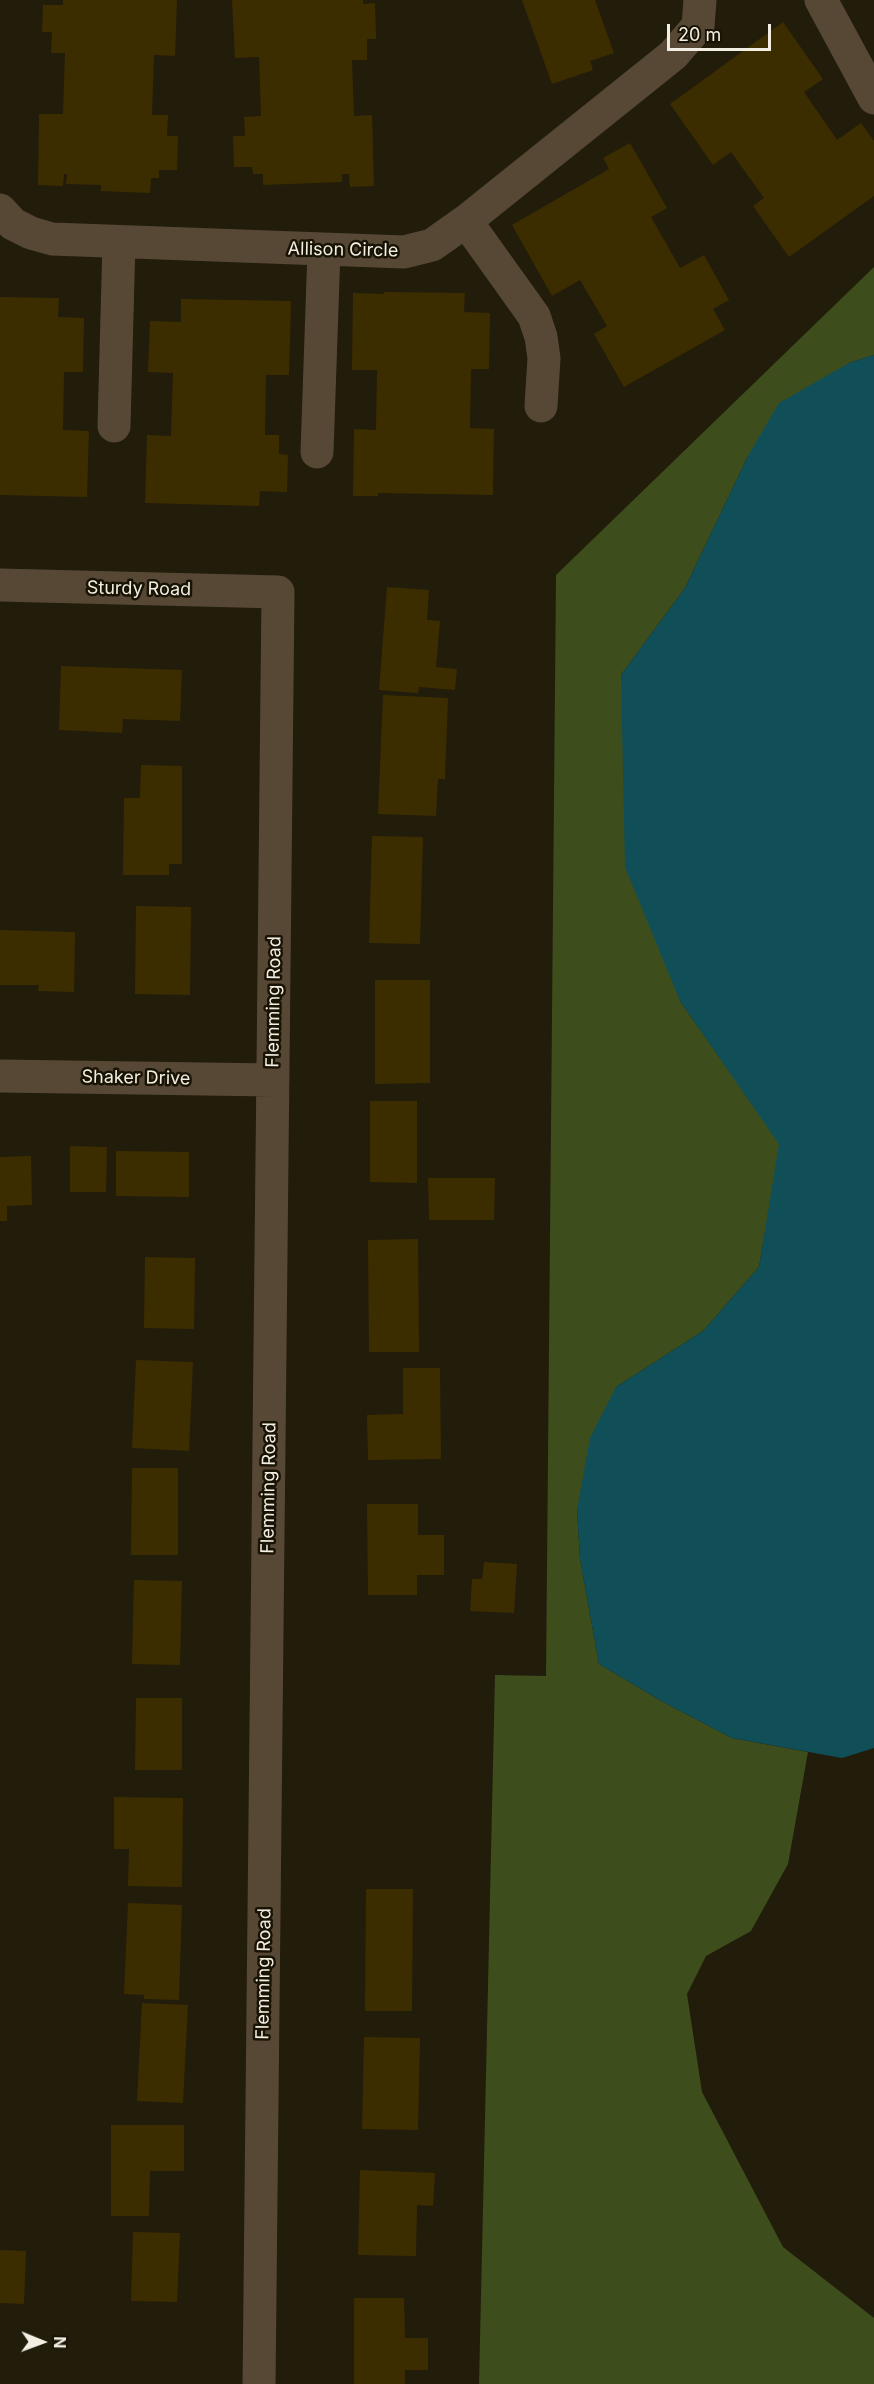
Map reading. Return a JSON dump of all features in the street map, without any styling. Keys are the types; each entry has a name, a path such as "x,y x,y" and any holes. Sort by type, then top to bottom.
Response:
{"street":[{"name":"Allison Circle","path":"4,222 52,239 404,252 432,245 466,221 673,54 698,26 700,0"},
{"path":"821,0 874,98"},
{"path":"466,221 534,316 542,337 544,358 541,406"},
{"path":"114,426 119,242"},
{"path":"317,452 324,250"},
{"name":"Sturdy Road","path":"0,585 278,592"},
{"name":"Flemming Road","path":"259,2384 278,592"},
{"name":"Shaker Drive","path":"0,1076 273,1080"}],"green space":[{"path":"874,267 874,355 849,363 748,456 685,588 621,675 680,1001 780,1144 759,1267 703,1331 616,1387 577,1510 580,1559 599,1664 663,1702 732,1738 808,1752 788,1864 751,1931 706,1956 687,1994 702,2092 783,2247 874,2318 874,2384 479,2384 495,1675 546,1676 556,575"}],"water":[{"path":"874,355 874,1748 842,1758 732,1738 663,1702 599,1664 580,1559 577,1510 590,1438 616,1387 703,1331 759,1267 779,1144 680,1001 625,867 621,675 685,588 748,456 779,403 849,363"}],"building":[{"path":"63,0 177,0 175,56 154,55 152,115 168,115 167,136 178,136 177,170 159,170 159,178 151,178 150,193 101,191 101,185 66,184 67,174 64,174 63,186 38,185 39,114 63,114 65,53 51,53 52,32 42,32 43,5 63,5"},
{"path":"232,0 363,0 363,4 375,3 376,39 367,39 367,60 352,60 354,116 372,115 374,186 350,187 349,174 342,174 342,182 263,185 263,174 253,174 252,167 234,167 233,136 245,136 244,117 261,116 259,57 235,58"},
{"path":"522,0 595,0 614,53 590,61 593,70 552,84"},
{"path":"783,22 823,79 804,92 837,140 861,123 874,141 874,196 789,257 753,206 764,198 731,152 713,165 670,104"},
{"path":"630,143 667,208 651,217 680,268 704,255 729,300 713,309 725,330 624,387 594,334 607,326 580,280 552,296 512,225 609,169 603,158"},
{"path":"384,292 465,293 464,312 490,313 489,369 471,369 470,428 494,429 493,495 378,493 378,496 353,496 354,429 376,430 377,370 352,370 353,293 384,294"},
{"path":"0,297 59,298 58,317 84,318 83,372 64,372 63,430 89,431 87,497 0,495"},
{"path":"181,299 291,301 289,375 266,375 265,435 279,435 279,454 288,455 287,492 260,491 259,506 145,503 147,435 171,436 173,373 148,372 150,321 181,322"},
{"path":"387,587 429,590 427,620 440,621 436,667 457,669 455,690 419,687 418,693 379,690"},
{"path":"61,666 182,670 180,721 123,719 122,733 59,730"},
{"path":"383,695 448,698 445,779 438,779 436,816 378,814"},
{"path":"141,765 182,766 182,864 169,864 169,875 123,875 124,798 140,798"},
{"path":"372,836 423,837 420,944 369,943"},
{"path":"136,906 191,907 190,995 135,994"},
{"path":"0,930 75,932 74,992 38,991 39,985 0,985"},
{"path":"375,980 430,980 430,1083 375,1084"},
{"path":"370,1101 417,1101 417,1183 370,1182"},
{"path":"70,1146 107,1147 106,1192 70,1192"},
{"path":"116,1151 189,1152 189,1197 116,1196"},
{"path":"31,1156 32,1205 7,1206 7,1221 0,1221 0,1157"},
{"path":"428,1178 495,1178 494,1220 429,1220"},
{"path":"418,1239 419,1352 369,1352 368,1240"},
{"path":"145,1257 195,1258 194,1329 144,1328"},
{"path":"136,1360 193,1362 189,1451 132,1448"},
{"path":"403,1368 440,1368 441,1459 368,1460 367,1415 403,1414"},
{"path":"132,1468 178,1468 178,1555 131,1555"},
{"path":"367,1504 418,1504 418,1535 444,1535 444,1575 417,1575 417,1595 368,1595"},
{"path":"484,1562 517,1564 514,1613 470,1611 472,1579 482,1579"},
{"path":"134,1580 182,1581 180,1665 132,1664"},
{"path":"136,1698 182,1698 182,1770 135,1770"},
{"path":"114,1797 183,1798 182,1887 128,1886 129,1849 114,1849"},
{"path":"366,1889 413,1889 412,2011 365,2011"},
{"path":"128,1903 182,1905 179,2000 144,1999 144,1995 124,1994"},
{"path":"142,2003 188,2005 183,2103 137,2101"},
{"path":"364,2037 420,2038 418,2130 362,2129"},
{"path":"111,2125 184,2125 184,2171 150,2171 149,2216 111,2216"},
{"path":"360,2170 435,2173 433,2206 417,2205 416,2256 358,2255"},
{"path":"133,2232 180,2233 177,2302 131,2301"},
{"path":"0,2250 26,2251 24,2304 0,2303"},
{"path":"354,2298 404,2298 405,2338 428,2338 428,2370 405,2370 405,2384 354,2384"}]}
